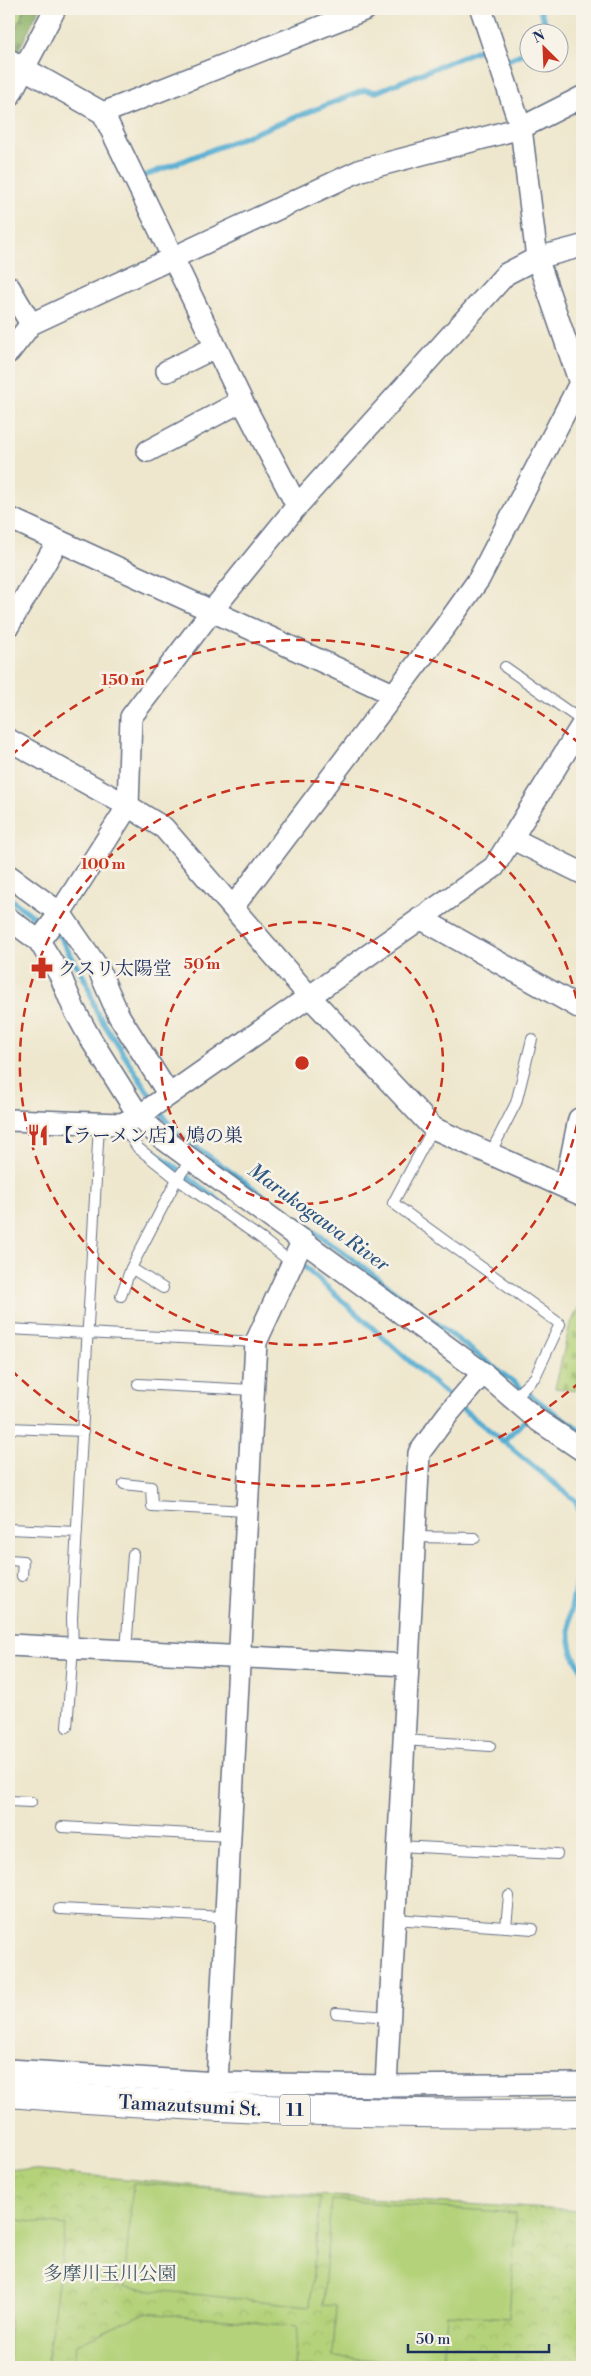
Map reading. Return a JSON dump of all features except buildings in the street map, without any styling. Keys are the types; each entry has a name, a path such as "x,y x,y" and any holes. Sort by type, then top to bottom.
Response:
{"main road":[{"name":"Tamazutsumi St.","path":"9,2093 223,2108 353,2112 582,2113"}],"street":[{"path":"9,97 16,64 55,9"},
{"path":"103,114 366,9"},
{"path":"233,908 478,579 581,383 536,258 521,128 481,9"},
{"path":"16,64 103,114 242,401 297,506"},
{"path":"9,352 32,324 361,170 521,128 582,97"},
{"path":"39,941 60,913 128,806 131,717 211,612 297,506 506,274 536,258 582,246"},
{"path":"9,287 32,324"},
{"path":"167,371 216,347"},
{"path":"148,451 242,401"},
{"path":"9,518 393,694"},
{"path":"9,625 58,541"},
{"path":"9,1120 99,1124 130,1120 169,1094 494,867 582,723"},
{"path":"9,740 164,828 309,996 433,1128 574,1191 579,1119"},
{"path":"511,838 582,873"},
{"path":"9,876 60,913 98,968 120,1016 169,1094"},
{"path":"420,918 582,1010"},
{"path":"9,919 39,941 60,975 130,1120 158,1135 183,1170 298,1250 483,1373 525,1410 582,1450"},
{"path":"216,2084 256,1342 298,1250"},
{"path":"386,2086 419,1454 454,1406 483,1373"},
{"path":"9,1645 408,1666"},
{"path":"9,2070 216,2084 386,2086 582,2084"}],"lane":[{"path":"505,667 582,723"},
{"path":"490,1154 516,1103 532,1039"},
{"path":"67,1727 73,1648 72,1618 99,1124"},
{"path":"433,1128 393,1203 560,1324 535,1377 525,1410"},
{"path":"121,1296 131,1268 183,1170"},
{"path":"131,1268 163,1288"},
{"path":"9,1329 256,1342"},
{"path":"138,1384 253,1390"},
{"path":"9,1428 83,1431"},
{"path":"124,1484 151,1487 152,1506 247,1511"},
{"path":"9,1529 77,1532"},
{"path":"414,1537 475,1538"},
{"path":"126,1651 133,1554"},
{"path":"9,1560 23,1561 22,1576"},
{"path":"404,1740 490,1746"},
{"path":"9,1802 31,1802"},
{"path":"62,1827 229,1836"},
{"path":"398,1846 557,1854"},
{"path":"506,1927 509,1896"},
{"path":"59,1909 225,1917"},
{"path":"395,1919 533,1929"},
{"path":"336,2013 390,2017"}],"green space":[{"path":"9,9 25,9 13,33 9,31"},
{"path":"25,9 39,9 18,52 9,46 9,31 13,33"},
{"path":"582,1299 582,1374 580,1373 575,1391 555,1388 569,1328"},
{"name":"多摩川玉川公園","path":"9,2168 264,2192 582,2211 582,2367 9,2367"},
{"path":"133,2183 320,2198 310,2306 124,2287"},
{"path":"331,2200 516,2213 509,2318 447,2314 443,2364 333,2357 336,2306 323,2305"},
{"path":"9,2219 66,2226 46,2367 9,2367"},
{"path":"144,2313 297,2326 294,2367 72,2367 77,2344"}],"waterway":[{"path":"539,9 545,22"},
{"path":"139,178 365,90 376,92 488,46"},
{"path":"503,62 518,55"},
{"name":"Marukogawa River","path":"9,898 45,925"},
{"name":"Marukogawa River","path":"52,931 60,937 87,983 96,1011 153,1100"},
{"name":"Marukogawa River","path":"158,1108 175,1132 355,1261 546,1407 582,1431"},
{"path":"138,1139 256,1229"},
{"path":"299,1262 454,1401"},
{"path":"460,1407 503,1441"},
{"path":"528,1418 503,1441 576,1501 582,1520"},
{"path":"582,1561 569,1628 573,1653 582,1671"}],"place":[{"name":"クスリ太陽堂","path":"42,968"},
{"name":"【ラーメン店】鳩の巣","path":"38,1135"}]}
